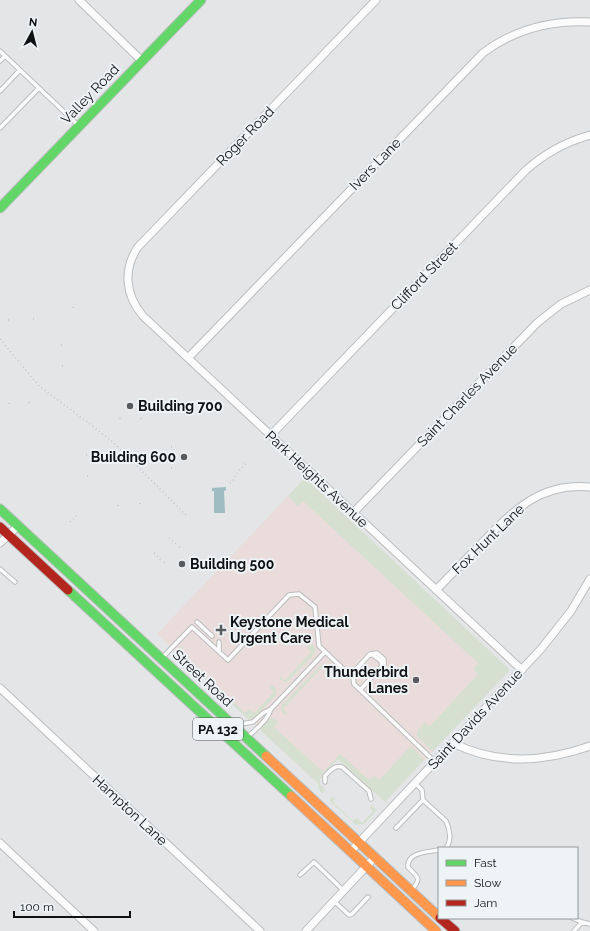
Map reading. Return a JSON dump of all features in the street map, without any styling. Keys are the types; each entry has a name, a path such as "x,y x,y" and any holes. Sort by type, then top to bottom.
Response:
{"main road":[{"name":"Valley Road","path":"0,208 201,0"},
{"name":"Street Road","path":"0,510 161,659 232,730 359,842 438,915"},
{"name":"Street Road","path":"0,527 436,931"},
{"name":"Street Road","path":"442,919 454,931"}],"street":[{"path":"79,0 142,61"},
{"name":"Roger Road","path":"127,279 130,262 138,247 376,0"},
{"name":"Ivers Lane","path":"188,358 483,53 507,37 536,26 563,22 590,22"},
{"name":"Clifford Street","path":"271,435 526,170 554,148 569,141 590,135"},
{"name":"Park Heights Avenue","path":"127,279 130,294 138,310 522,670"},
{"name":"Saint Charles Avenue","path":"353,513 537,323 561,304 590,290"},
{"name":"Fox Hunt Lane","path":"436,590 506,518 524,504 544,493 557,489 570,487 590,487"},
{"path":"0,543 18,526"},
{"name":"Saint Davids Avenue","path":"350,852 522,670 551,637 571,611 590,579"},
{"name":"Hampton Lane","path":"0,688 260,931"},
{"path":"453,743 490,756 521,759 554,757 590,746"},
{"path":"0,843 94,931"},
{"path":"306,931 375,857"}],"lane":[{"path":"0,51 79,126"},
{"path":"0,61 5,56"},
{"path":"0,91 20,70"},
{"path":"0,128 39,88"},
{"path":"0,569 15,582"},
{"path":"161,659 192,627 228,660 289,595 297,593 315,607 319,646 353,678 354,684 435,762"},
{"path":"197,622 212,636"},
{"path":"219,642 219,652"},
{"path":"242,738 254,732 268,717 272,709 325,652"},
{"path":"350,676 369,655 375,656 381,661 382,667 360,690"},
{"path":"221,732 232,730 253,722 263,713 272,709"},
{"path":"325,782 325,776 332,769 337,766 342,767 369,791 371,799"},
{"path":"396,828 423,800 422,790 415,783"},
{"path":"423,800 446,821 450,840 447,847"},
{"path":"411,891 419,880 408,867 408,862 416,854 438,850"},
{"path":"300,875 314,862 344,891"},
{"path":"334,901 348,915 352,914 368,897"},
{"path":"574,919 590,924"},
{"path":"574,931 582,922"}],"path":[{"path":"73,308 75,304"},
{"path":"0,339 36,383 114,443 188,517"},
{"path":"175,413 183,405"},
{"path":"230,483 246,463"},
{"path":"70,522 78,514"},
{"path":"169,538 179,547"},
{"path":"154,553 164,562"}],"shaded area":[{"path":"305,478 508,671 385,802 338,759 316,782 157,634"}],"green space":[{"path":"305,478 508,668 509,671 433,751 417,736 417,731 424,723 430,726 478,674 473,669 478,663 303,501 298,506 288,496"},
{"path":"312,644 315,649 314,654 288,681 285,682 280,679 280,676 285,680 311,652 308,648 309,645"},
{"path":"182,645 183,648 179,652 245,713 249,709 254,713 274,692 270,688 273,685 276,689 276,695 255,717 249,720 177,653 178,649"},
{"path":"321,665 329,667 329,669 326,670 322,667 283,709 287,713 284,714 281,710 282,705"},
{"path":"271,718 274,718 277,721 277,724 274,727 323,772 340,754 369,780 374,775 379,780 411,746 424,760 385,802 338,759 320,779 320,784 325,790 322,794 317,782 261,731 263,725"},
{"path":"332,797 335,798 333,802 353,821 357,818 362,823 373,811 370,808 371,806 377,810 364,824 356,825 329,800"}],"water":[{"path":"226,487 226,490 224,491 225,513 214,513 214,491 212,491 212,488"}],"traffic: fast":[{"path":"0,208 201,0"},
{"path":"0,509 266,756"},
{"path":"68,590 291,796"}],"traffic: slow":[{"path":"266,756 438,916"},
{"path":"291,796 436,931"}],"traffic: jam":[{"path":"0,527 68,590"},
{"path":"441,919 455,931"}],"place":[{"name":"Building 700","path":"130,406"},
{"name":"Building 600","path":"184,457"},
{"name":"Building 500","path":"182,564"},
{"name":"Keystone Medical Urgent Care","path":"221,630"},
{"name":"Thunderbird Lanes","path":"416,680"}]}
